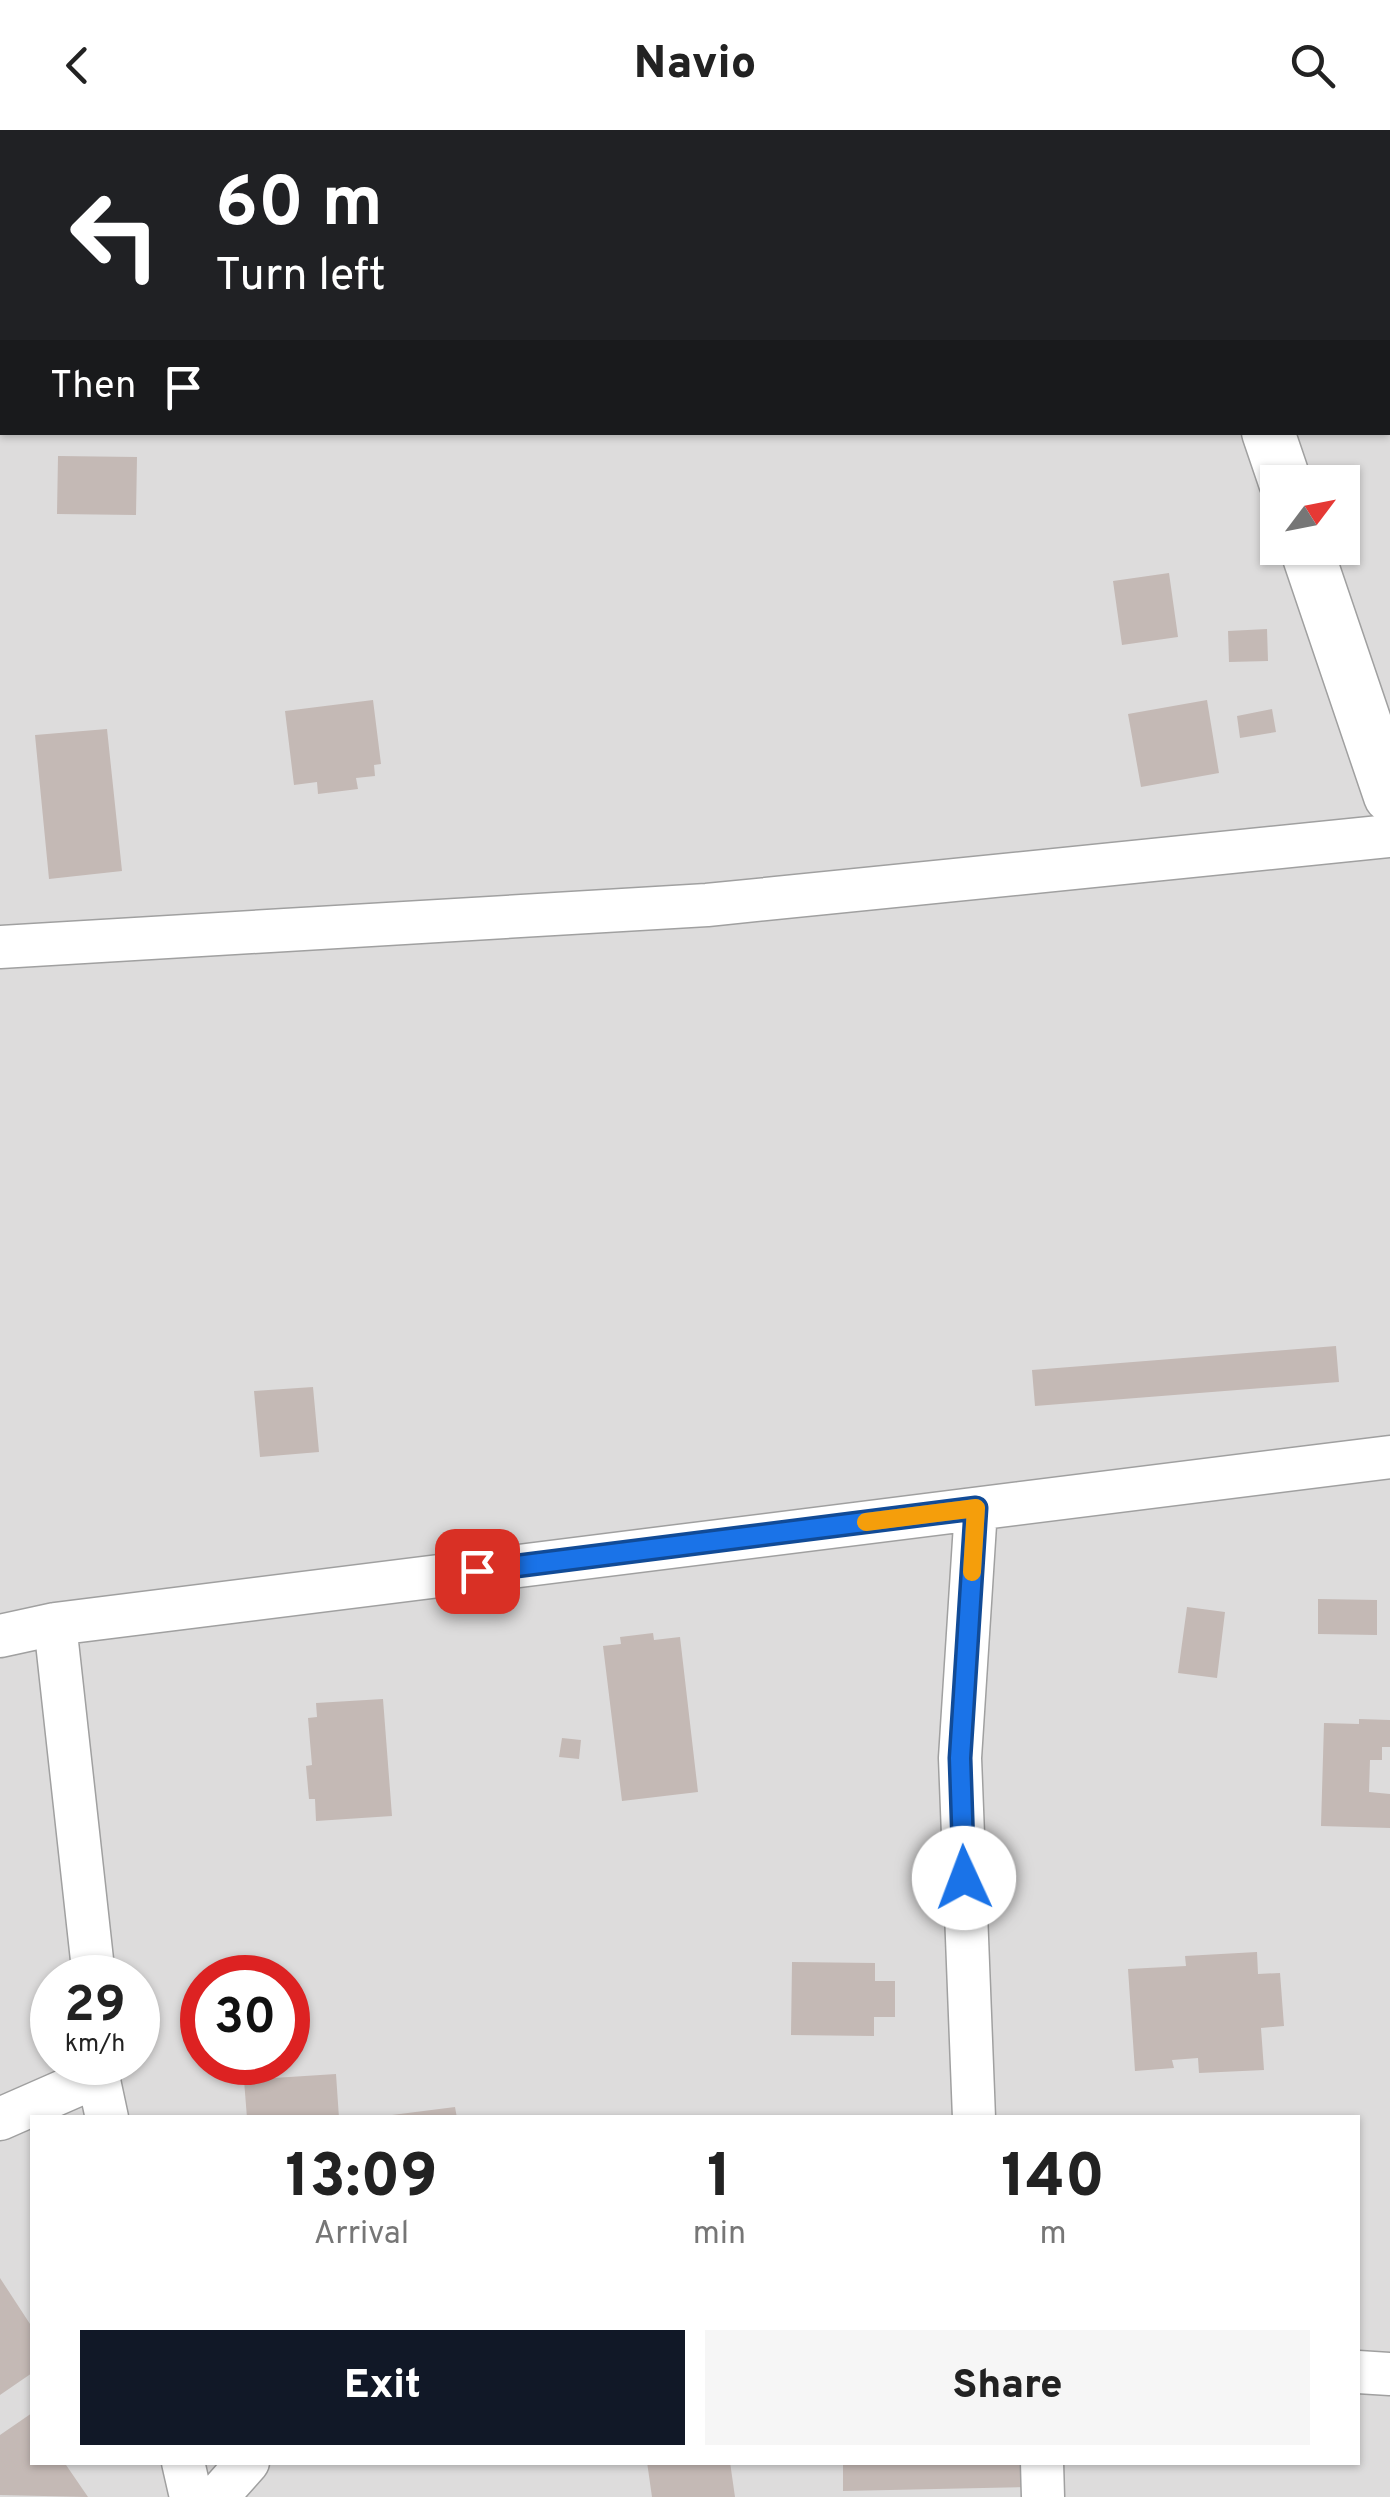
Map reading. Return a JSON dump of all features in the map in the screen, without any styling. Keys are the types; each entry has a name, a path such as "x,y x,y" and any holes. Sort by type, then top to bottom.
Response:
{"street":[{"path":"1269,435 1279,465"},
{"path":"1312,565 1390,796"},
{"path":"0,947 707,906 1390,836"},
{"path":"0,1636 56,1624 1390,1457"},
{"path":"974,2115 960,1758 976,1508"},
{"path":"56,1624 92,1955"},
{"path":"0,2119 101,2085"},
{"path":"1360,2372 1390,2374"},
{"path":"184,2465 190,2497"},
{"path":"217,2497 245,2465"},
{"path":"1042,2465 1044,2497"}],"shaded area":[{"path":"0,435 1390,435 1390,2497 0,2497"}],"building":[{"path":"58,456 137,457 136,515 57,514"},
{"path":"1169,573 1178,637 1122,645 1113,581"},
{"path":"1267,629 1268,661 1229,662 1228,631"},
{"path":"373,700 381,764 374,765 375,776 356,778 358,789 318,794 317,782 294,785 285,711"},
{"path":"1207,700 1219,773 1141,787 1128,714"},
{"path":"1272,709 1276,732 1240,738 1237,716"},
{"path":"107,729 122,871 49,879 35,735"},
{"path":"1336,1346 1339,1382 1035,1406 1032,1370"},
{"path":"313,1387 319,1452 260,1457 254,1391"},
{"path":"1318,1599 1377,1600 1377,1635 1318,1634"},
{"path":"1187,1607 1225,1612 1217,1678 1178,1673"},
{"path":"653,1633 654,1640 680,1637 698,1792 622,1801 603,1646 621,1644 620,1637"},
{"path":"383,1699 392,1816 316,1821 306,1766 312,1765 308,1718 317,1717 316,1703"},
{"path":"1359,1719 1390,1720 1390,1747 1382,1747 1382,1760 1370,1760 1369,1792 1390,1794 1390,1828 1321,1826 1324,1723 1359,1724"},
{"path":"562,1738 581,1740 579,1759 559,1757"},
{"path":"1257,1952 1258,1974 1280,1973 1284,2026 1261,2028 1264,2070 1199,2073 1198,2058 1172,2060 1174,2068 1135,2071 1128,1969 1186,1966 1185,1956"},
{"path":"792,1962 875,1963 875,1981 895,1981 895,2017 874,2017 874,2036 791,2035"},
{"path":"336,2074 339,2115 247,2115 244,2085 310,2085 310,2076"},
{"path":"455,2107 456,2115 392,2115"},
{"path":"0,2278 30,2324 30,2374 0,2395"},
{"path":"30,2414 30,2465 66,2465 88,2497 0,2495 0,2435"},
{"path":"647,2465 730,2465 735,2497 652,2497"},
{"path":"843,2465 1030,2465 1030,2487 843,2491"}],"slow traffic":[{"path":"866,1522 976,1508 972,1572"}],"route":[{"path":"477,1571 976,1508 960,1758 964,1878"}]}
